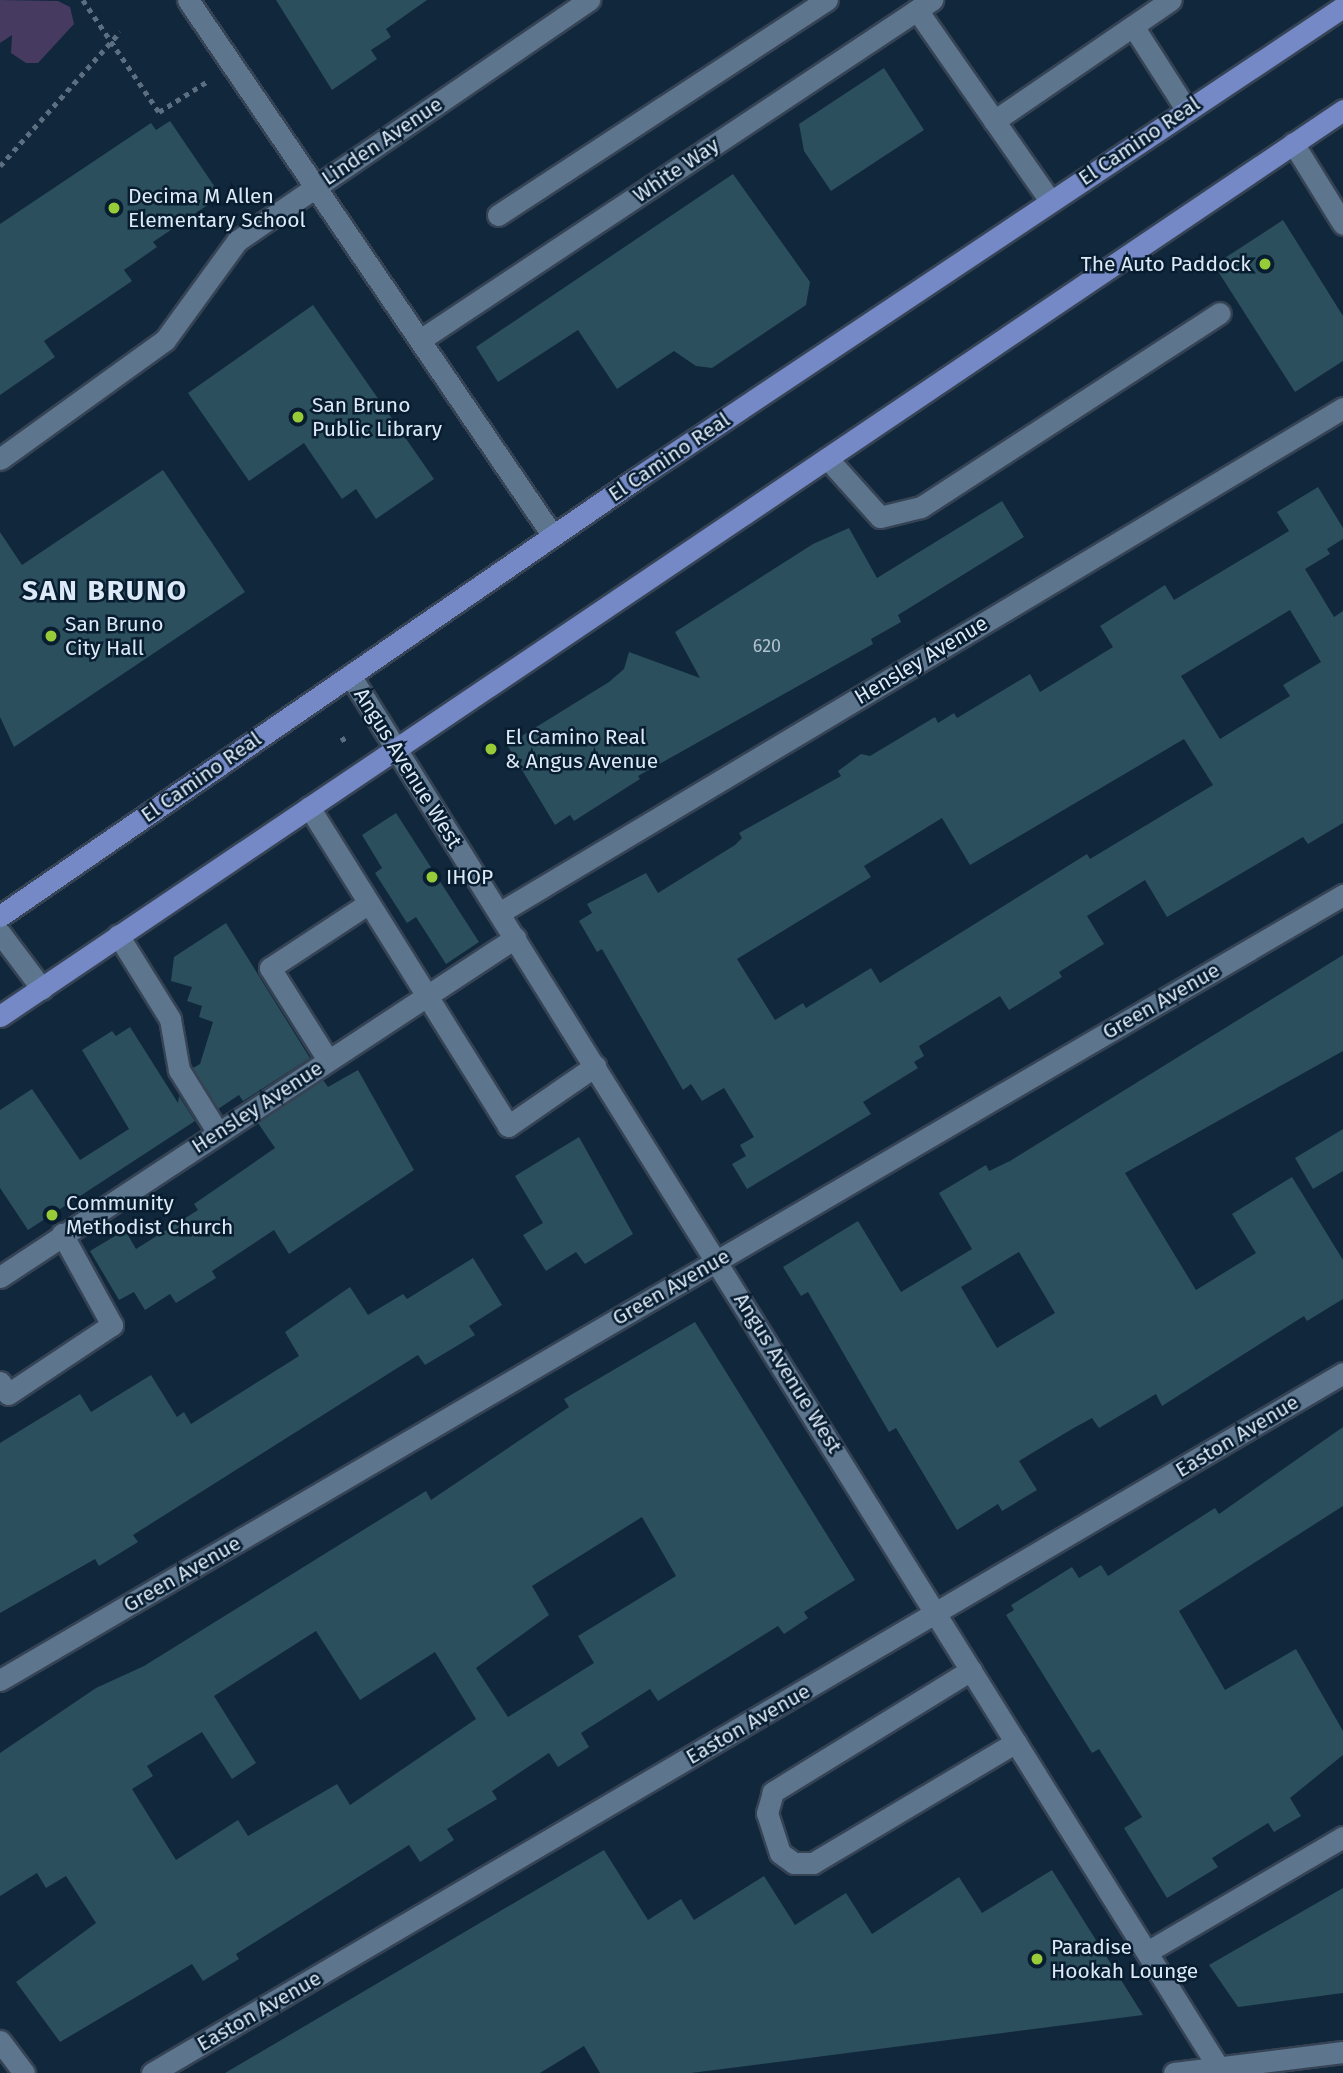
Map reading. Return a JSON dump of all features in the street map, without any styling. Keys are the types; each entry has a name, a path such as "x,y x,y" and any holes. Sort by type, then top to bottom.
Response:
{"main road":[{"name":"El Camino Real","path":"0,916 553,536 1186,109 1343,7"},
{"path":"0,1016 1343,110"}],"street":[{"path":"188,0 553,536"},
{"name":"Linden Avenue","path":"0,459 165,340 237,241 589,0"},
{"path":"498,215 827,0"},
{"path":"994,121 1171,0"},
{"path":"925,5 994,121 1050,201"},
{"name":"White Way","path":"420,340 925,5"},
{"path":"1133,26 1186,109"},
{"path":"1293,143 1343,224"},
{"path":"827,458 880,517 921,507 1220,313"},
{"name":"Hensley Avenue","path":"499,913 1343,408"},
{"name":"Angus Avenue West","path":"349,675 718,1259 1220,2070"},
{"path":"309,807 508,1126 595,1066"},
{"name":"Green Avenue","path":"0,1680 1343,895"},
{"path":"327,1060 270,968 369,902"},
{"path":"0,933 41,989"},
{"path":"118,935 170,1020 179,1070 218,1133"},
{"name":"Hensley Avenue","path":"0,1277 425,994 515,938"},
{"path":"0,1381 8,1394 112,1325 62,1234"},
{"name":"Easton Avenue","path":"152,2073 1343,1373"},
{"path":"971,1670 773,1792 767,1813 780,1853 794,1863 813,1863 1016,1742"},
{"path":"1147,1952 1343,1837"},
{"path":"0,2041 24,2073"},
{"path":"1174,2073 1220,2070 1343,2052"}],"path":[{"path":"83,0 159,112 208,81"},
{"path":"0,166 120,32"},
{"path":"342,737 347,746"}],"shaded area":[{"path":"0,0 58,1 70,7 74,24 38,63 26,63 11,53 12,35 0,43"}],"building":[{"path":"276,0 427,0 386,29 391,37 371,50 377,59 332,90"},
{"path":"884,68 924,130 831,191 804,151 799,124"},
{"path":"170,121 221,196 153,242 157,247 124,270 132,281 44,341 55,357 0,395 0,224 151,123 156,130"},
{"path":"733,174 810,282 806,305 712,368 696,366 674,351 617,389 578,330 498,382 476,347"},
{"path":"1283,220 1343,316 1343,361 1295,392 1214,265"},
{"name":"San Bruno Public Library","path":"313,305 434,479 376,519 356,489 342,499 304,443 249,481 188,393"},
{"path":"163,470 245,592 14,747 0,717 0,532 22,565"},
{"path":"1318,487 1343,528 1343,539 1327,549 1330,554 1305,569 1334,617 1343,611 1343,823 1308,844 1303,837 1167,917 1145,880 1087,916 1104,944 1059,972 1062,977 1009,1010 1000,996 919,1046 924,1056 914,1062 918,1068 863,1102 871,1114 747,1189 732,1164 746,1156 740,1145 754,1137 724,1088 702,1101 691,1084 683,1090 602,949 597,952 579,921 592,913 587,904 646,873 658,893 735,845 742,838 739,833 841,776 838,771 861,754 870,756 935,717 938,723 954,713 957,718 1030,674 1040,692 1113,647 1100,626 1165,585 1174,600 1289,531 1277,512","holes":["1290,610 1321,662 1283,685 1290,696 1220,739 1181,676","1184,739 1213,785 1090,859 1087,854 880,983 871,968 806,1008 803,1003 775,1020 737,959 871,877 864,866 942,818 970,865"]},
{"path":"1002,501 1024,537 898,615 901,622 871,639 873,644 638,776 640,779 574,821 570,815 555,825 507,745 609,682 624,669 629,652 700,678 675,632 813,544 849,528 877,578"},
{"path":"396,813 479,942 446,964 416,917 407,923 375,873 382,868 362,835"},
{"path":"226,923 310,1058 243,1101 239,1095 218,1109 193,1068 200,1064 213,1022 199,1017 202,1006 187,1001 192,987 171,981 174,957"},
{"path":"1343,955 1343,1051 1125,1173 1196,1290 1256,1253 1232,1214 1292,1177 1343,1260 1343,1299 1307,1321 1304,1316 1162,1406 1156,1394 1099,1428 1092,1418 1072,1429 1019,1461 1037,1490 1002,1511 998,1504 957,1530 896,1428 889,1432 808,1292 801,1296 783,1267 858,1221 901,1292 972,1249 939,1193 986,1165 989,1171 1010,1161","holes":["1019,1252 1055,1313 997,1348 961,1287"]},
{"path":"130,1027 178,1103 179,1096 195,1121 28,1230 0,1188 0,1110 32,1089 80,1160 129,1129 82,1050 112,1031 116,1036"},
{"path":"358,1070 414,1170 289,1254 274,1230 212,1271 216,1278 176,1303 170,1294 145,1310 134,1292 119,1300 90,1251 125,1230 136,1249 198,1210 194,1204 275,1148 258,1123 323,1080 328,1087"},
{"path":"1343,1129 1343,1171 1313,1189 1295,1158"},
{"path":"579,1137 633,1234 585,1264 576,1252 546,1271 523,1235 543,1223 515,1176"},
{"path":"473,1258 502,1305 469,1326 475,1335 425,1365 418,1355 133,1535 138,1542 99,1566 95,1559 0,1613 0,1443 80,1394 91,1412 151,1375 177,1417 184,1412 191,1424 299,1356 285,1332 350,1287 368,1315 403,1294 407,1299"},
{"path":"695,1322 855,1580 804,1612 808,1618 784,1634 778,1626 658,1701 650,1689 581,1733 589,1747 558,1767 549,1753 492,1791 497,1799 447,1829 454,1840 420,1862 409,1845 236,1954 239,1959 203,1981 192,1964 60,2042 16,1982 96,1923 66,1876 46,1888 37,1873 0,1896 0,1753 96,1688 144,1666 426,1491 431,1500 569,1407 564,1399","holes":["642,1517 676,1576 578,1636 594,1663 508,1717 476,1668 549,1615 532,1586","316,1631 360,1700 435,1652 476,1719 350,1805 337,1784 248,1836 238,1820 176,1860 132,1789 153,1776 147,1766 202,1732 232,1779 256,1763 214,1696"]},
{"path":"1343,1427 1343,1506 1179,1611 1225,1690 1296,1649 1343,1731 1343,1755 1290,1798 1301,1816 1274,1832 1268,1823 1212,1858 1218,1867 1167,1898 1124,1828 1142,1817 1099,1749 1092,1753 1006,1615 1014,1610 1011,1605 1072,1567 1079,1578 1101,1565 1108,1576 1215,1508 1219,1514"},
{"path":"604,1850 648,1920 681,1899 694,1920 764,1876 795,1925 846,1893 872,1934 959,1877 982,1913 1052,1870 1143,2015 691,2073 600,2073 584,2046 540,2073 225,2073"},
{"path":"1343,1888 1343,1993 1238,2007 1209,1965"}],"place":[{"name":"Decima M Allen Elementary School","path":"114,208"},
{"name":"The Auto Paddock","path":"1265,264"},
{"name":"San Bruno Public Library","path":"298,417"},
{"name":"San Bruno City Hall","path":"51,636"},
{"name":"El Camino Real & Angus Avenue","path":"491,749"},
{"name":"IHOP","path":"432,877"},
{"name":"Community Methodist Church","path":"52,1215"},
{"name":"Paradise Hookah Lounge","path":"1037,1959"}],"district":[{"name":"SAN BRUNO","path":"105,591"}]}
